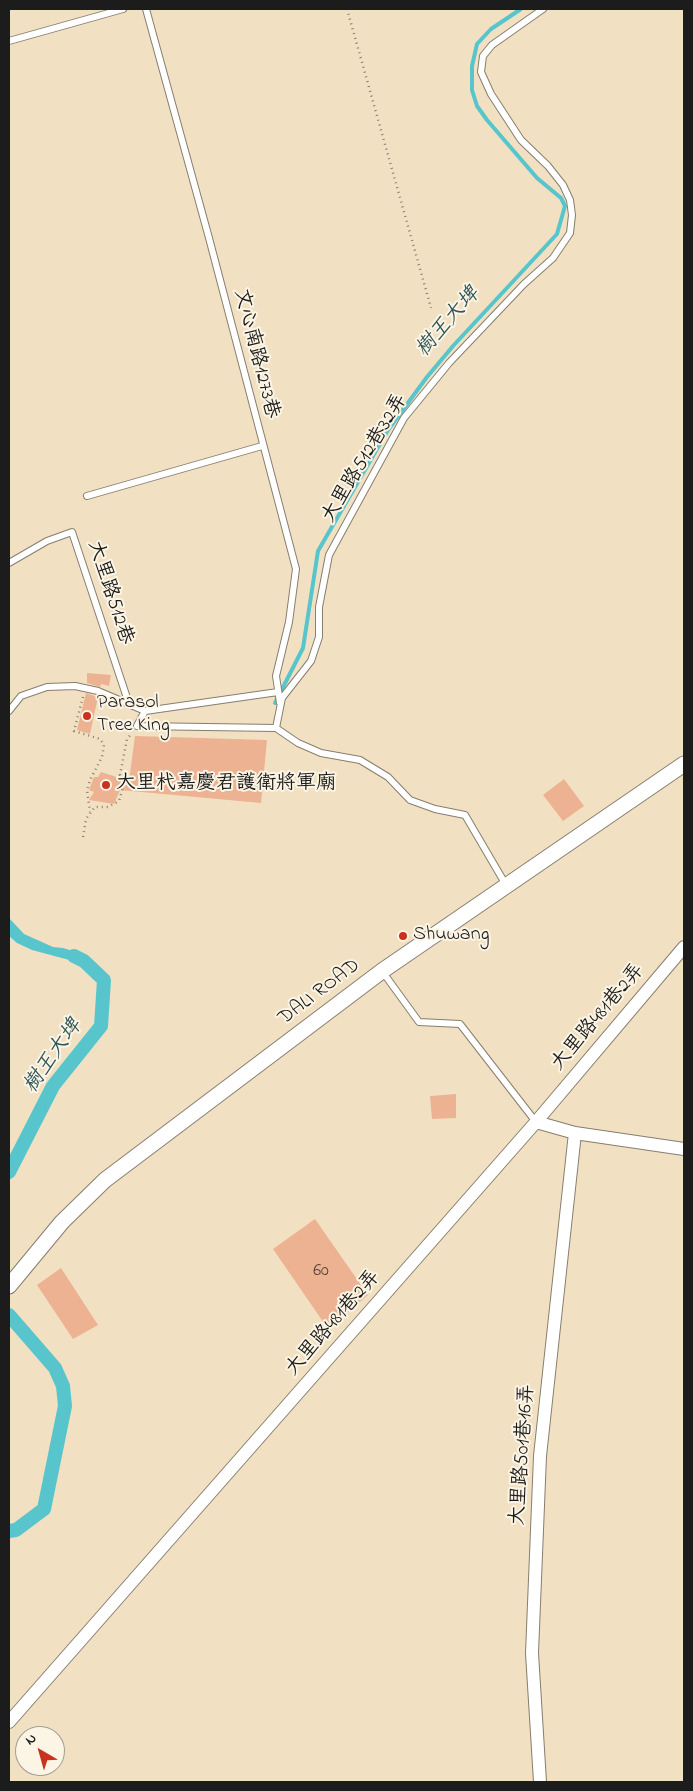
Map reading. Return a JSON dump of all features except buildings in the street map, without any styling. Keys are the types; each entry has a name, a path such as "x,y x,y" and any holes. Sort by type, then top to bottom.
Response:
{"street":[{"name":"DALI ROAD","path":"9,1286 62,1222 104,1180 382,971 684,764"},
{"name":"大里路481巷2弄","path":"9,1722 536,1122 684,947"},
{"path":"536,1122 574,1132 684,1149"},
{"name":"大里路501巷16弄","path":"540,1782 532,1653 540,1456 574,1132"}],"lane":[{"path":"9,41 122,9"},
{"name":"文心南路1273巷","path":"146,9 209,238 262,446 296,569 288,622 276,676 280,709"},
{"name":"大里路512巷32弄","path":"276,728 282,698 310,661 319,637 319,607 329,555 404,418 449,363 524,284 553,258 570,232 572,215 570,200 563,185 548,166 522,140 491,94 481,72 483,56 492,45 543,9"},
{"path":"87,496 262,446"},
{"name":"大里路512巷","path":"9,562 47,542 72,532 129,704"},
{"path":"9,711 21,696 47,687 74,686 87,688 145,711 278,692"},
{"path":"145,711 137,726 276,728 298,743 321,753 360,760 388,777 410,800 435,809 465,815 506,885"},
{"path":"382,971 420,1022 460,1024 536,1122"}],"path":[{"path":"347,9 431,308"},
{"path":"87,688 74,731 100,739 104,745 102,758 90,780 87,790 90,812"},
{"path":"83,838 83,828 90,812 95,807 108,808 119,801 126,777 120,776 127,739 137,726"}],"water":[{"path":"9,918 24,934 53,947 86,955 88,965 32,950 17,943 9,936"}],"waterway":[{"name":"樹王大埤","path":"275,703 303,648 318,551 388,430 427,377 453,346 557,234 565,206 561,198 537,178 487,120 477,106 472,90 472,66 477,44 491,29 521,9"},
{"name":"樹王大埤","path":"9,1172 53,1086 101,1026 104,980 84,961 74,956"},
{"name":"樹王大埤","path":"9,1315 55,1368 63,1386 65,1406 44,1509 16,1530 9,1531"}],"place":[{"name":"Parasol Tree King","path":"87,716"},
{"name":"大里杙嘉慶君護衛將軍廟","path":"106,785"},
{"name":"Shuwang","path":"403,936"}]}
